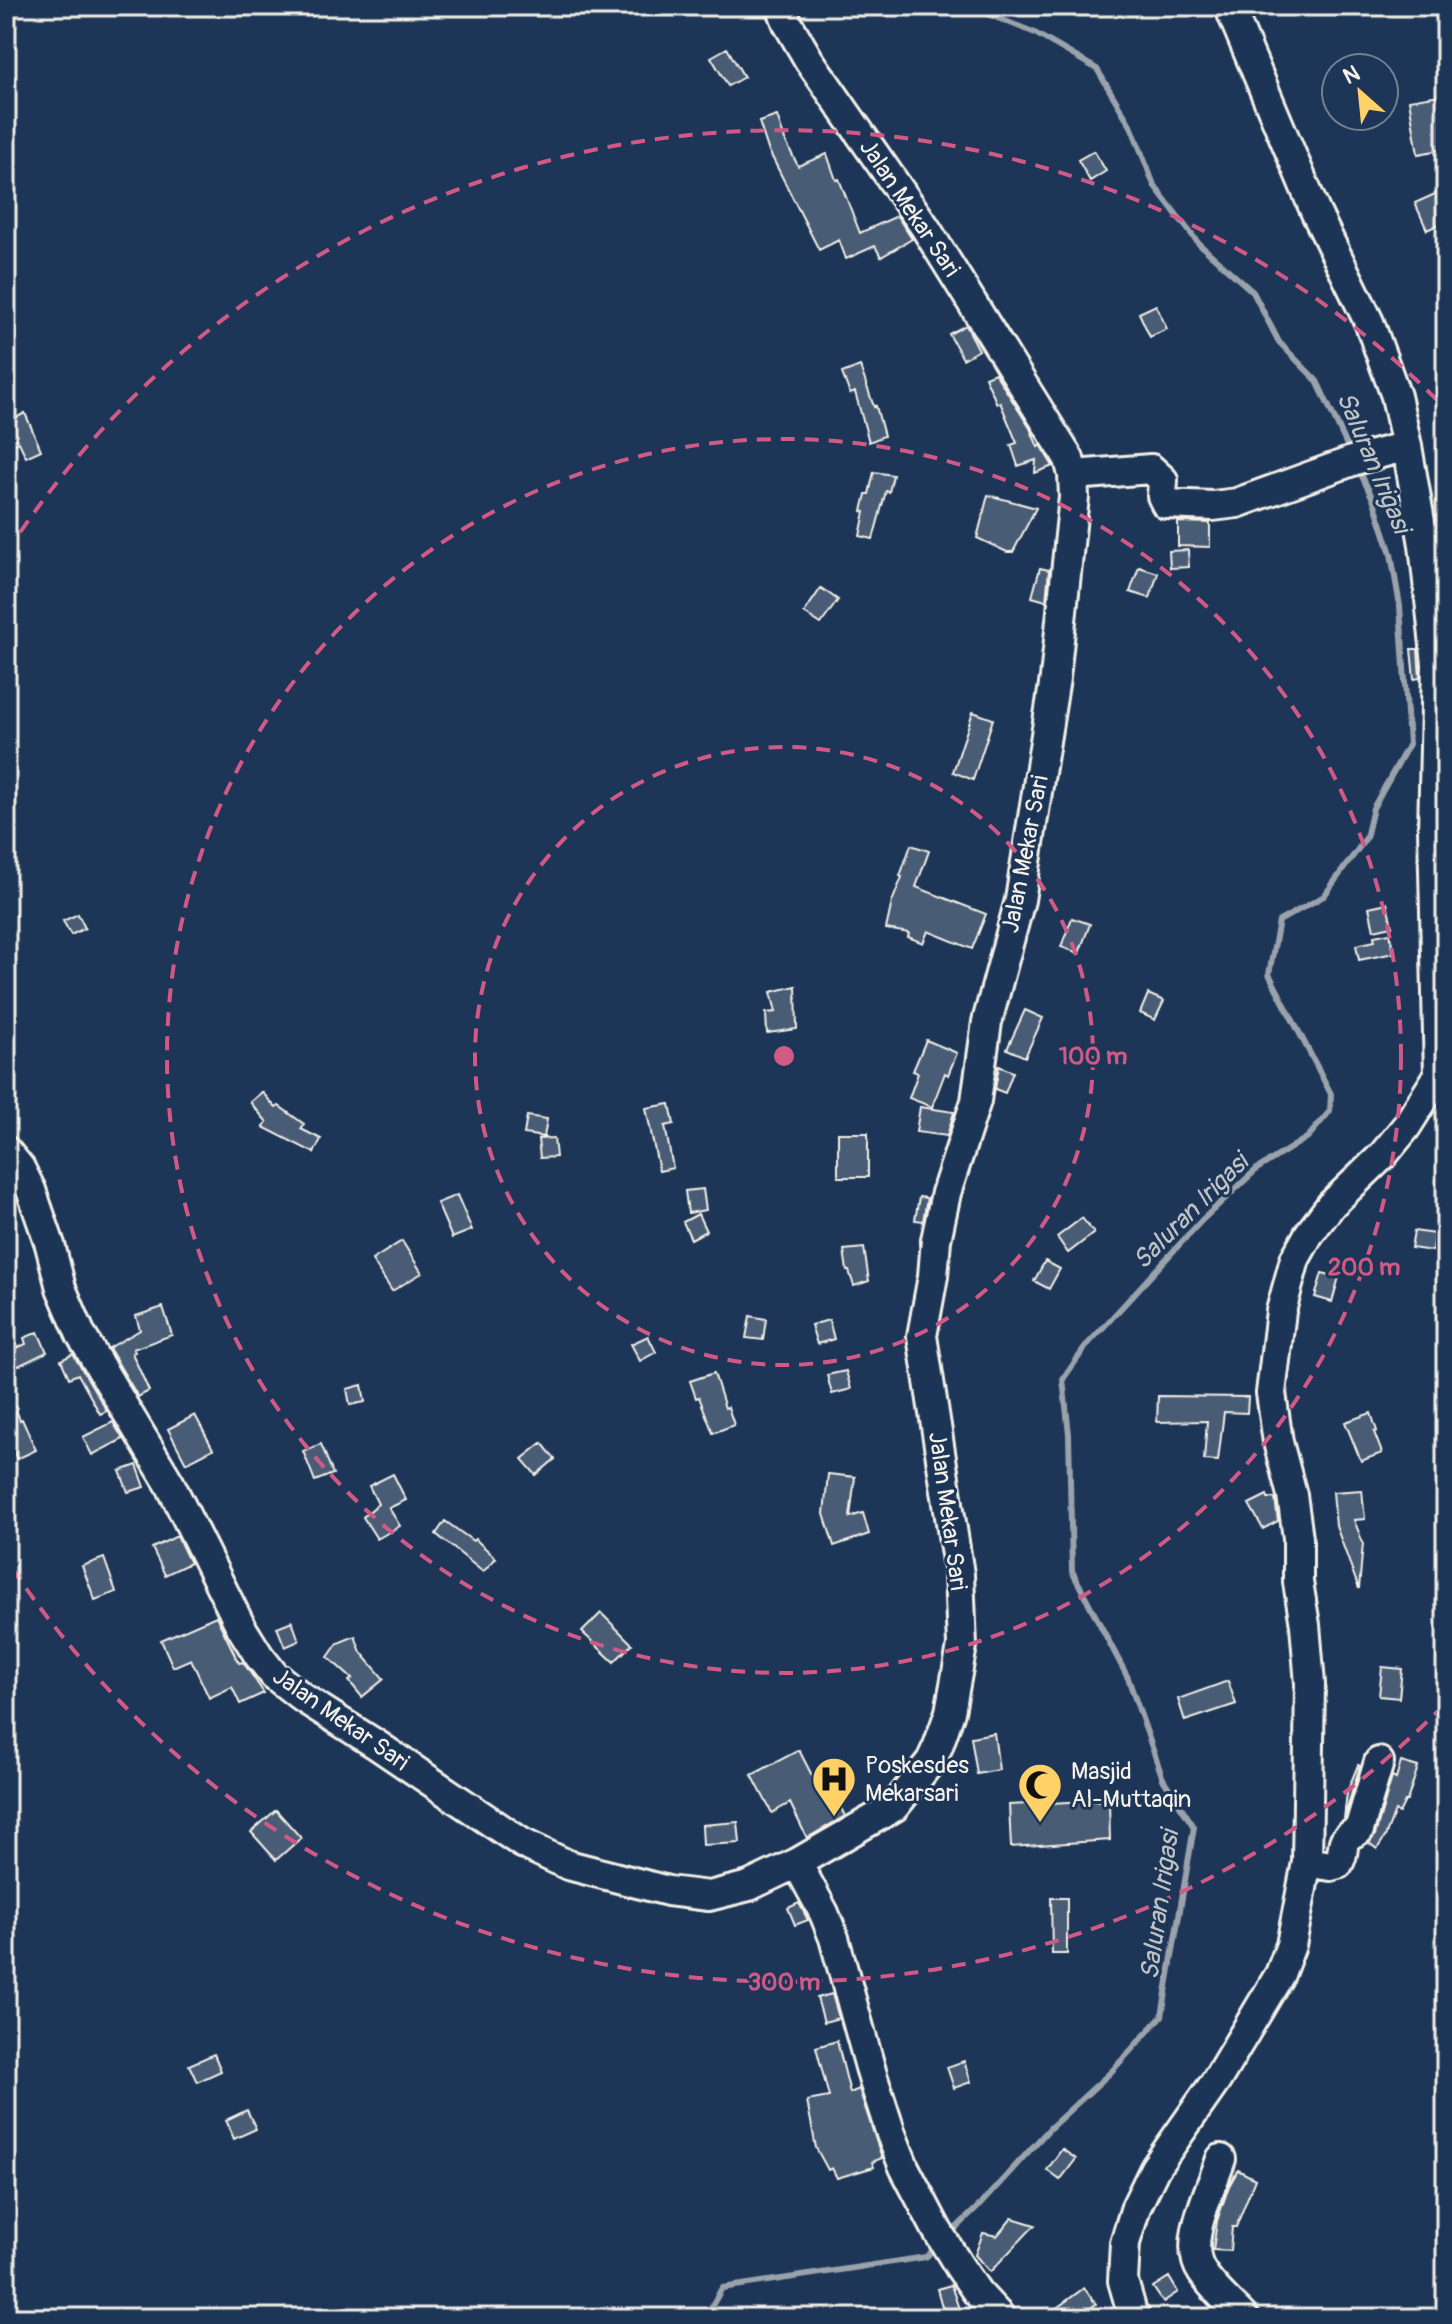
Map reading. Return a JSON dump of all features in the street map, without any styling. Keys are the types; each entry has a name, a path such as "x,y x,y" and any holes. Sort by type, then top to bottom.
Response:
{"street":[{"name":"Jalan Mekar Sari","path":"6,1151 20,1168 31,1190 61,1288 81,1335 170,1484 241,1627 259,1656 274,1675 324,1712 522,1843 568,1865 668,1891 709,1896 749,1886 797,1863 894,1807 931,1761 950,1712 962,1646 959,1574 922,1336 946,1193 976,1101 987,1022 1020,900 1055,678 1072,514 1073,475 1069,459 933,239 809,60 781,6"},
{"path":"1136,2318 1123,2281 1125,2243 1136,2207 1155,2168 1216,2081 1280,1974 1291,1945 1307,1862 1310,1684 1298,1582 1298,1538 1271,1393 1281,1311 1295,1259 1309,1234 1331,1205 1383,1155 1406,1127 1434,1086 1440,1060 1433,830 1437,664 1424,545 1407,446 1396,396 1369,322 1315,211 1229,6"},
{"path":"1073,475 1151,469 1163,480 1162,496 1166,504 1213,506 1237,503 1354,460 1407,446"},
{"path":"1307,1862 1331,1866 1338,1864 1345,1837 1359,1830 1379,1762"},
{"path":"797,1863 834,1938 891,2134 904,2167 959,2266 1001,2318"},
{"path":"1221,2159 1195,2233 1194,2254 1203,2274 1244,2318"}],"building":[{"path":"727,48 744,77 728,86 711,57"},
{"path":"1446,94 1446,149 1418,154 1409,100"},
{"path":"777,116 798,166 827,154 860,233 897,216 912,239 881,257 875,246 846,259 839,240 819,250 768,149 759,122"},
{"path":"1094,151 1106,171 1090,181 1078,160"},
{"path":"1446,189 1446,221 1427,230 1415,203"},
{"path":"1156,305 1167,329 1150,337 1139,313"},
{"path":"966,325 979,350 963,359 949,334"},
{"path":"860,366 884,436 869,442 855,392 850,394 842,373"},
{"path":"995,373 1030,428 1038,447 1040,445 1053,466 1035,473 1036,460 1018,466 1011,445 1017,443 1000,402 997,404 985,377"},
{"path":"25,413 41,450 26,457 19,442 13,445 6,432 6,423"},
{"path":"874,472 893,475 873,539 860,536 865,512 862,511"},
{"path":"988,495 1036,508 1013,552 977,538"},
{"path":"1178,522 1210,523 1210,547 1178,546"},
{"path":"1188,550 1189,567 1170,568 1169,551"},
{"path":"1139,567 1158,573 1150,598 1130,592"},
{"path":"1040,568 1049,570 1046,601 1032,597"},
{"path":"821,588 838,600 821,624 804,613"},
{"path":"1411,649 1418,649 1420,678 1414,679"},
{"path":"973,712 993,719 973,780 953,772"},
{"path":"911,845 929,851 916,887 986,914 972,949 928,931 923,943 908,937 909,933 886,929"},
{"path":"1387,903 1392,926 1374,930 1369,907"},
{"path":"78,914 85,928 71,935 63,921"},
{"path":"1072,918 1090,924 1079,953 1061,947"},
{"path":"1390,933 1394,953 1359,960 1356,945 1375,941 1374,936"},
{"path":"796,986 797,1029 767,1033 766,1013 776,1012 771,992"},
{"path":"1148,994 1164,1001 1155,1020 1140,1013"},
{"path":"1025,1010 1043,1018 1025,1057 1007,1049"},
{"path":"926,1040 957,1053 948,1075 945,1073 932,1107 909,1098 918,1073 913,1071"},
{"path":"999,1066 1013,1072 1005,1093 995,1089"},
{"path":"262,1092 276,1108 279,1106 304,1124 301,1129 321,1139 314,1153 263,1127 267,1122 250,1102"},
{"path":"670,1104 674,1124 665,1126 673,1168 659,1171 646,1108"},
{"path":"920,1107 954,1112 947,1136 916,1132"},
{"path":"527,1116 547,1119 544,1137 524,1134"},
{"path":"838,1133 868,1133 868,1177 838,1177"},
{"path":"554,1138 556,1157 540,1158 538,1139"},
{"path":"703,1189 706,1210 688,1213 685,1191"},
{"path":"457,1195 472,1230 452,1238 437,1203"},
{"path":"919,1197 927,1198 923,1221 915,1220"},
{"path":"698,1214 706,1231 691,1239 683,1222"},
{"path":"1082,1218 1094,1233 1068,1253 1057,1237"},
{"path":"1414,1231 1435,1234 1433,1251 1411,1248"},
{"path":"402,1241 422,1273 392,1291 372,1260"},
{"path":"864,1248 869,1281 854,1286 847,1271 844,1250"},
{"path":"1045,1261 1060,1269 1049,1289 1034,1281"},
{"path":"1322,1273 1339,1277 1332,1302 1315,1297"},
{"path":"163,1307 172,1335 133,1349 149,1391 138,1397 109,1348 140,1330 136,1316"},
{"path":"750,1316 766,1319 763,1340 746,1338"},
{"path":"829,1320 834,1339 817,1344 811,1325"},
{"path":"6,1326 17,1348 26,1344 24,1338 38,1332 47,1352 6,1372"},
{"path":"648,1336 656,1352 640,1361 631,1344"},
{"path":"73,1354 107,1411 100,1414 78,1374 69,1378 61,1360"},
{"path":"846,1371 851,1389 832,1394 827,1375"},
{"path":"714,1373 734,1425 713,1433 690,1381"},
{"path":"362,1385 365,1402 350,1405 347,1389"},
{"path":"7,1387 36,1450 17,1459 6,1436"},
{"path":"1158,1396 1248,1397 1247,1413 1224,1412 1218,1461 1204,1460 1207,1421 1157,1422"},
{"path":"1371,1413 1382,1453 1361,1461 1345,1422"},
{"path":"195,1415 213,1449 186,1463 168,1429"},
{"path":"113,1422 123,1439 92,1455 83,1437"},
{"path":"542,1443 555,1459 536,1475 522,1459"},
{"path":"321,1444 333,1474 315,1481 303,1451"},
{"path":"137,1465 145,1487 128,1492 120,1471"},
{"path":"393,1474 406,1500 389,1508 400,1526 377,1539 363,1517 378,1504 369,1486"},
{"path":"828,1474 855,1477 850,1517 863,1513 869,1534 834,1546 824,1514"},
{"path":"1362,1490 1365,1519 1354,1520 1363,1543 1359,1589 1336,1526 1333,1492"},
{"path":"1267,1495 1268,1498 1275,1498 1278,1521 1263,1529 1249,1504"},
{"path":"445,1521 473,1541 475,1539 496,1558 483,1572 436,1534"},
{"path":"177,1536 190,1563 165,1575 152,1548"},
{"path":"104,1558 116,1592 95,1600 82,1566"},
{"path":"601,1613 632,1644 614,1662 582,1632"},
{"path":"216,1616 239,1663 243,1662 264,1693 240,1704 232,1687 209,1698 191,1659 173,1667 161,1640"},
{"path":"292,1621 299,1641 285,1647 277,1627"},
{"path":"355,1636 361,1652 384,1679 362,1697 349,1681 352,1679 328,1657 338,1643"},
{"path":"1382,1667 1402,1669 1399,1698 1379,1696"},
{"path":"1228,1681 1236,1704 1185,1721 1178,1699"},
{"path":"994,1733 999,1770 977,1774 971,1737"},
{"path":"799,1750 825,1801 835,1796 845,1816 807,1838 790,1803 772,1813 752,1775"},
{"path":"1401,1762 1418,1767 1407,1801 1399,1813 1395,1811 1377,1849 1369,1843 1375,1835 1392,1777 1396,1779"},
{"path":"1360,1766 1344,1819 1347,1792"},
{"name":"Masjid Al-Muttaqin","path":"1109,1800 1110,1840 1011,1847 1009,1805"},
{"path":"276,1810 301,1838 276,1860 251,1832"},
{"path":"738,1822 740,1843 703,1845 702,1825"},
{"path":"1051,1898 1067,1898 1067,1954 1052,1954"},
{"path":"799,1903 808,1920 795,1925 788,1908"},
{"path":"832,1994 839,2018 824,2022 817,1998"},
{"path":"837,2041 850,2093 859,2089 882,2158 872,2162 874,2167 837,2178 832,2168 828,2170 816,2148 807,2101 829,2097 816,2047"},
{"path":"214,2054 221,2071 197,2082 189,2065"},
{"path":"964,2061 971,2082 954,2088 947,2067"},
{"path":"247,2110 256,2129 234,2139 226,2120"},
{"path":"1062,2149 1076,2159 1060,2180 1047,2170"},
{"path":"1238,2170 1255,2179 1236,2227 1232,2227 1230,2251 1213,2250 1217,2221"},
{"path":"1012,2218 1035,2225 990,2272 975,2255 983,2233 997,2236"},
{"path":"1169,2277 1178,2292 1163,2302 1153,2287"},
{"path":"951,2285 960,2312 945,2317 937,2289"},
{"path":"1084,2288 1096,2304 1077,2318 1043,2318"}],"waterway":[{"name":"Saluran Irigasi","path":"981,6 985,13 1033,32 1097,69 1132,128 1154,185 1199,244 1253,292 1279,342 1317,381 1351,454"},
{"name":"Saluran Irigasi","path":"949,2235 1050,2128 1111,2072 1162,2016 1194,1827 1163,1779 1128,1678 1072,1571 1069,1434 1063,1379 1087,1345 1202,1220 1257,1169 1308,1137 1330,1111 1331,1094 1269,974 1279,921 1324,896 1366,838 1373,808 1409,744 1400,606 1391,554 1374,501 1358,468"},
{"name":"Saluran Irigasi","path":"705,2318 722,2288 926,2257 938,2245"}],"place":[{"name":"Poskesdes Mekarsari","path":"834,1818"},
{"name":"Masjid Al-Muttaqin","path":"1040,1824"}]}
